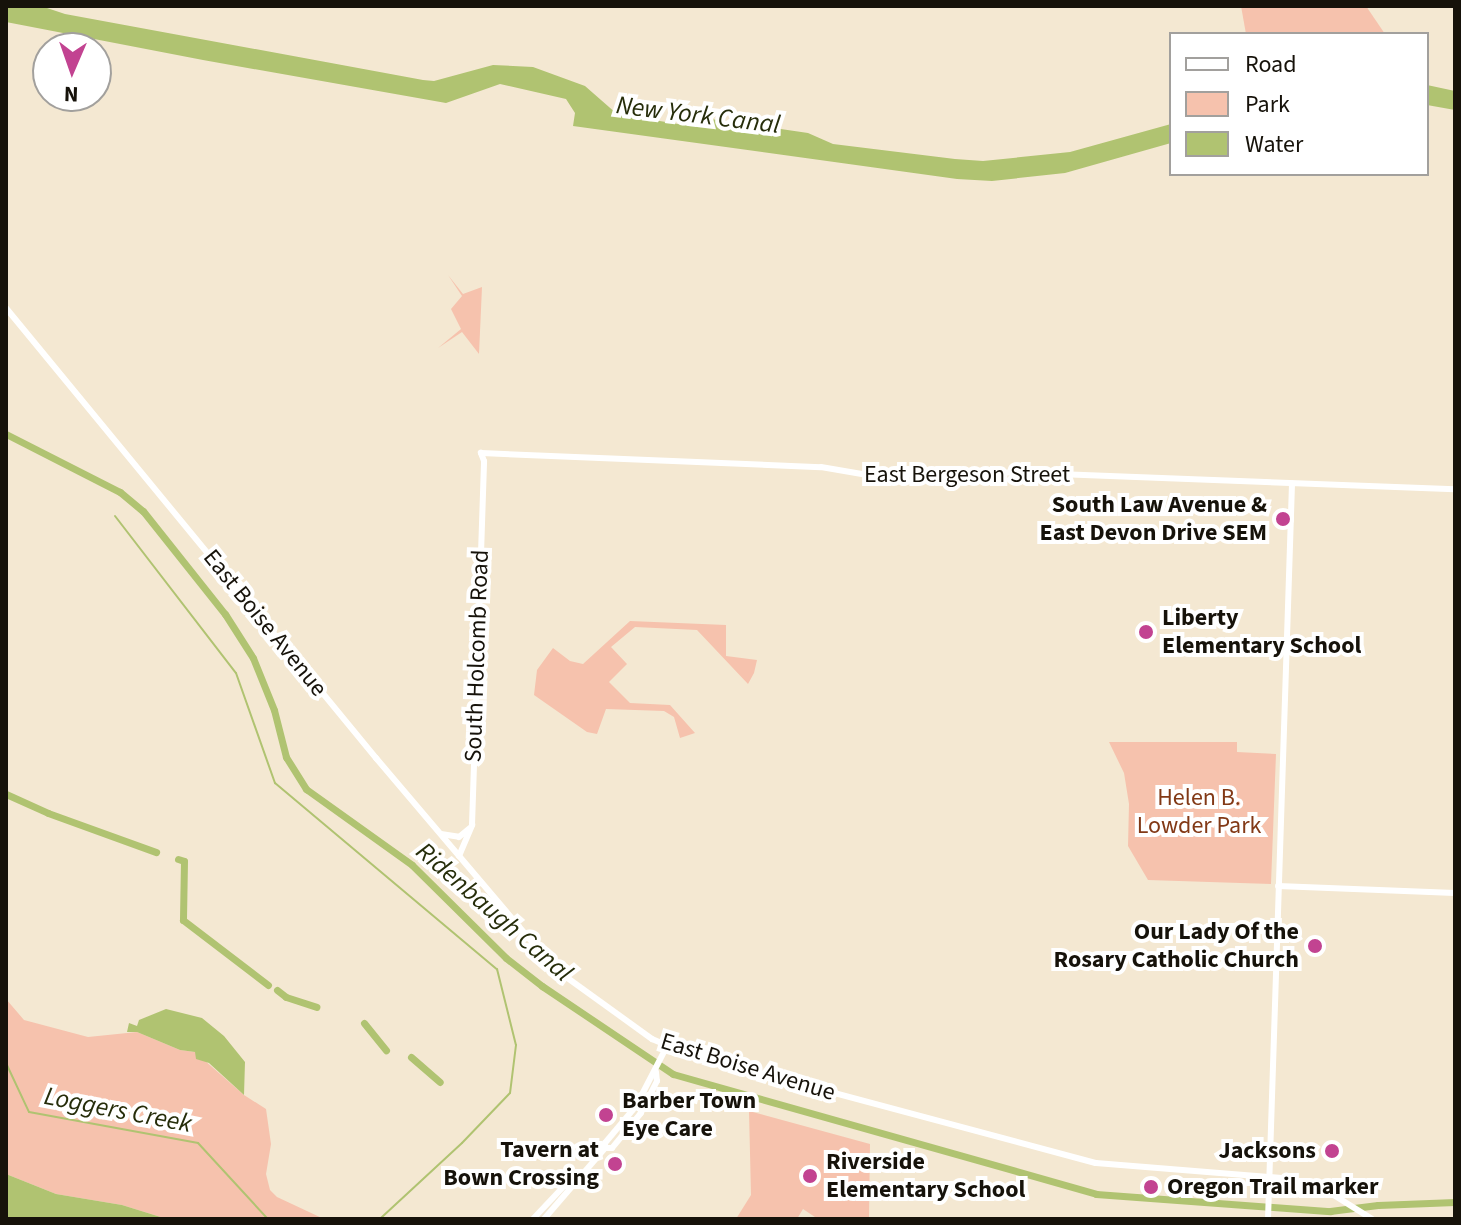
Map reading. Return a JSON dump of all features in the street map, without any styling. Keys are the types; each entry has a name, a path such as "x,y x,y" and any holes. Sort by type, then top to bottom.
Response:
{"street":[{"name":"East Boise Avenue","path":"6,308 555,969 616,1014 667,1046 1096,1163 1269,1176 1309,1185 1353,1205 1369,1217"},
{"name":"East Bergeson Street","path":"481,453 821,467 885,478 934,471 1455,489"},
{"name":"South Holcomb Road","path":"459,856 472,825 484,462 481,453"},
{"path":"1268,1216 1292,483"},
{"path":"440,834 459,837 472,825"},
{"path":"1278,886 1455,893"},
{"path":"544,1219 569,1193 571,1185 625,1121 656,1072 667,1046"},
{"path":"533,1219 565,1185 571,1185"}],"green space":[{"path":"1241,6 1366,6 1384,32 1246,32"},
{"path":"448,275 463,294 482,287 479,354 462,332 438,348 461,329 451,309 462,296"},
{"path":"630,621 726,625 726,656 757,660 754,673 748,684 697,630 635,627 611,647 627,664 609,682 630,703 670,705 695,733 680,738 674,717 664,711 606,709 597,734 587,732 534,695 537,670 553,648 570,661 583,664"},
{"name":"Helen B. Lowder Park","path":"1109,742 1237,742 1237,752 1276,754 1271,884 1148,880 1128,846 1129,804 1124,773"},
{"path":"6,999 24,1020 88,1037 137,1032 180,1050 195,1052 244,1095 266,1109 271,1144 266,1174 270,1190 277,1197 324,1219 167,1219 122,1205 56,1194 6,1174"},
{"name":"Riverside Elementary School","path":"749,1111 870,1144 869,1219 818,1219 803,1209 797,1219 736,1219 751,1195"}],"water":[{"path":"6,6 41,6 65,14 423,80 434,81 493,65 533,67 585,86 617,114 684,125 711,119 808,133 833,144 955,159 983,161 1070,152 1169,125 1169,144 1065,173 992,181 957,179 573,126 575,113 566,99 500,84 446,103 112,42 112,32 58,32 6,22"},
{"path":"1429,85 1455,91 1455,110 1429,105"},
{"path":"166,1009 202,1018 224,1036 245,1062 244,1095 209,1063 196,1059 195,1052 180,1050 137,1032 127,1032 129,1023 137,1026 139,1020"},
{"path":"6,1174 56,1194 122,1205 167,1219 6,1219"}],"waterway":[{"name":"Ridenbaugh Canal","path":"6,434 120,492 143,511 225,614 253,658 274,710 286,757 306,789 412,865 506,958 542,986 673,1074 1096,1194 1330,1211 1378,1205 1455,1202"},
{"path":"115,516 236,673 275,783 497,969 516,1045 510,1093 462,1143 380,1219"},
{"path":"6,794 48,813 156,852"},
{"path":"178,859 184,861 183,920 268,985"},
{"path":"277,990 286,997 316,1007"},
{"path":"364,1023 386,1050"},
{"path":"411,1057 440,1082"},
{"name":"Loggers Creek","path":"6,1063 29,1112 198,1143 268,1219"}],"place":[{"name":"South Law Avenue & East Devon Drive SEM","path":"1283,519"},
{"name":"Liberty Elementary School","path":"1146,632"},
{"name":"Our Lady Of the Rosary Catholic Church","path":"1315,946"},
{"name":"Barber Town Eye Care","path":"606,1115"},
{"name":"Jacksons","path":"1332,1151"},
{"name":"Tavern at Bown Crossing","path":"615,1164"},
{"name":"Riverside Elementary School","path":"810,1176"},
{"name":"Oregon Trail marker","path":"1151,1187"}],"water label":[{"name":"New York Canal","path":"698,115"}]}
